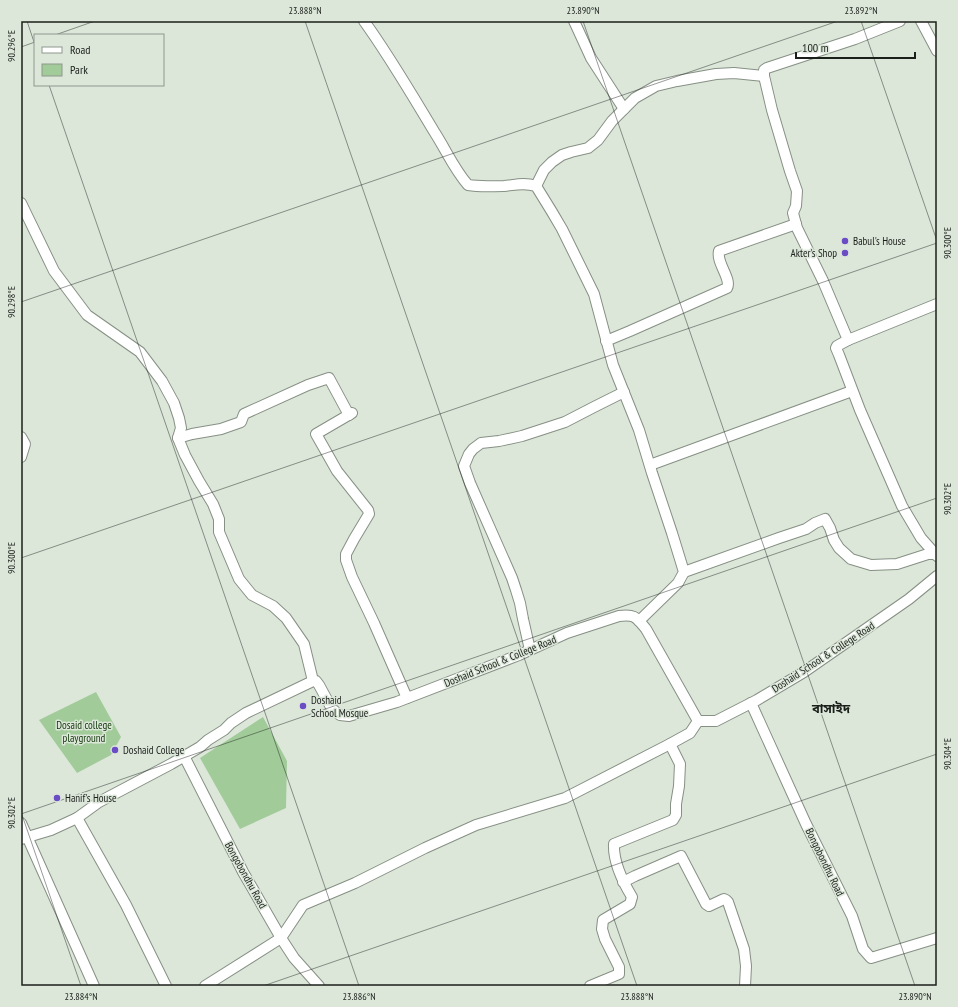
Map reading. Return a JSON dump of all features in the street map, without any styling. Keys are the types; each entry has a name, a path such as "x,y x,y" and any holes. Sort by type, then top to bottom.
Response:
{"street":[{"path":"364,21 394,65 459,175 468,185 499,186 528,184 536,186 559,223 594,294 613,365 639,430 684,572"},
{"path":"574,21 591,58 624,109"},
{"path":"848,340 823,281 797,228 793,213 796,206 797,191 778,130 764,76 764,70 855,39 900,21"},
{"path":"921,21 937,51"},
{"path":"536,186 544,170 552,162 566,154 588,148 598,140 612,121 635,98 656,86 716,74 734,73 764,76"},
{"path":"21,203 54,271 87,315 140,352 162,381 174,403 179,418 181,428 178,438 185,455 213,504 219,519 219,532 239,579 252,595 273,606 286,618 304,644 313,681 246,713 200,747 99,802 77,818 51,830 24,838"},
{"path":"606,341 727,288 728,281 720,262 718,251 796,224"},
{"path":"936,555 921,538 902,506 852,391 836,348 848,340 937,304"},
{"path":"178,438 221,429 241,422 244,414 308,385 329,378 351,414 316,434 337,471 368,510 369,514 346,554 346,560 352,577 407,698"},
{"path":"650,465 852,391"},
{"path":"530,650 520,603 512,578 464,466 469,454 481,443 522,436 565,422 624,392"},
{"path":"21,437 25,444 21,456"},
{"path":"205,986 281,938 303,905 355,883 425,848 476,826 564,798 690,733 698,721 646,628 639,621 678,583 684,572 806,529 815,523 826,519 834,540 839,548 851,560 871,565 896,564 928,554 936,555"},
{"name":"Doshaid School & College Road","path":"698,721 716,721 751,703 804,672 904,603 937,576"},
{"name":"Doshaid School & College Road","path":"313,681 316,681 319,685 332,708 340,715 349,716 397,702 530,650 567,633 619,616 635,616 639,621"},
{"name":"Bongobondhu Road","path":"751,703 806,824 852,916 863,949 871,958 937,938"},
{"path":"590,986 602,984 619,974 619,967 602,929 603,920 630,904 632,897 623,882 614,852 614,844 673,820 676,815 680,764 670,744"},
{"name":"Bongobondhu Road","path":"184,756 243,872 281,938 294,958 319,986"},
{"path":"77,818 126,905 166,986"},
{"path":"21,823 24,838 94,986"},
{"path":"623,882 681,856 706,904 709,906 724,899 728,902 744,950 746,966 745,986"}],"green space":[{"name":"Dosaid college playground","path":"96,692 121,737 111,755 77,773 39,720"},
{"path":"263,717 287,761 286,808 240,829 200,758"}],"place":[{"name":"Babul's House","path":"845,241"},
{"name":"Akter's Shop","path":"845,253"},
{"name":"Doshaid School Mosque","path":"303,706"},
{"name":"Doshaid College","path":"115,750"},
{"name":"Hanif's House","path":"57,798"}],"district":[{"name":"বাসাইদ","path":"831,708"}]}
